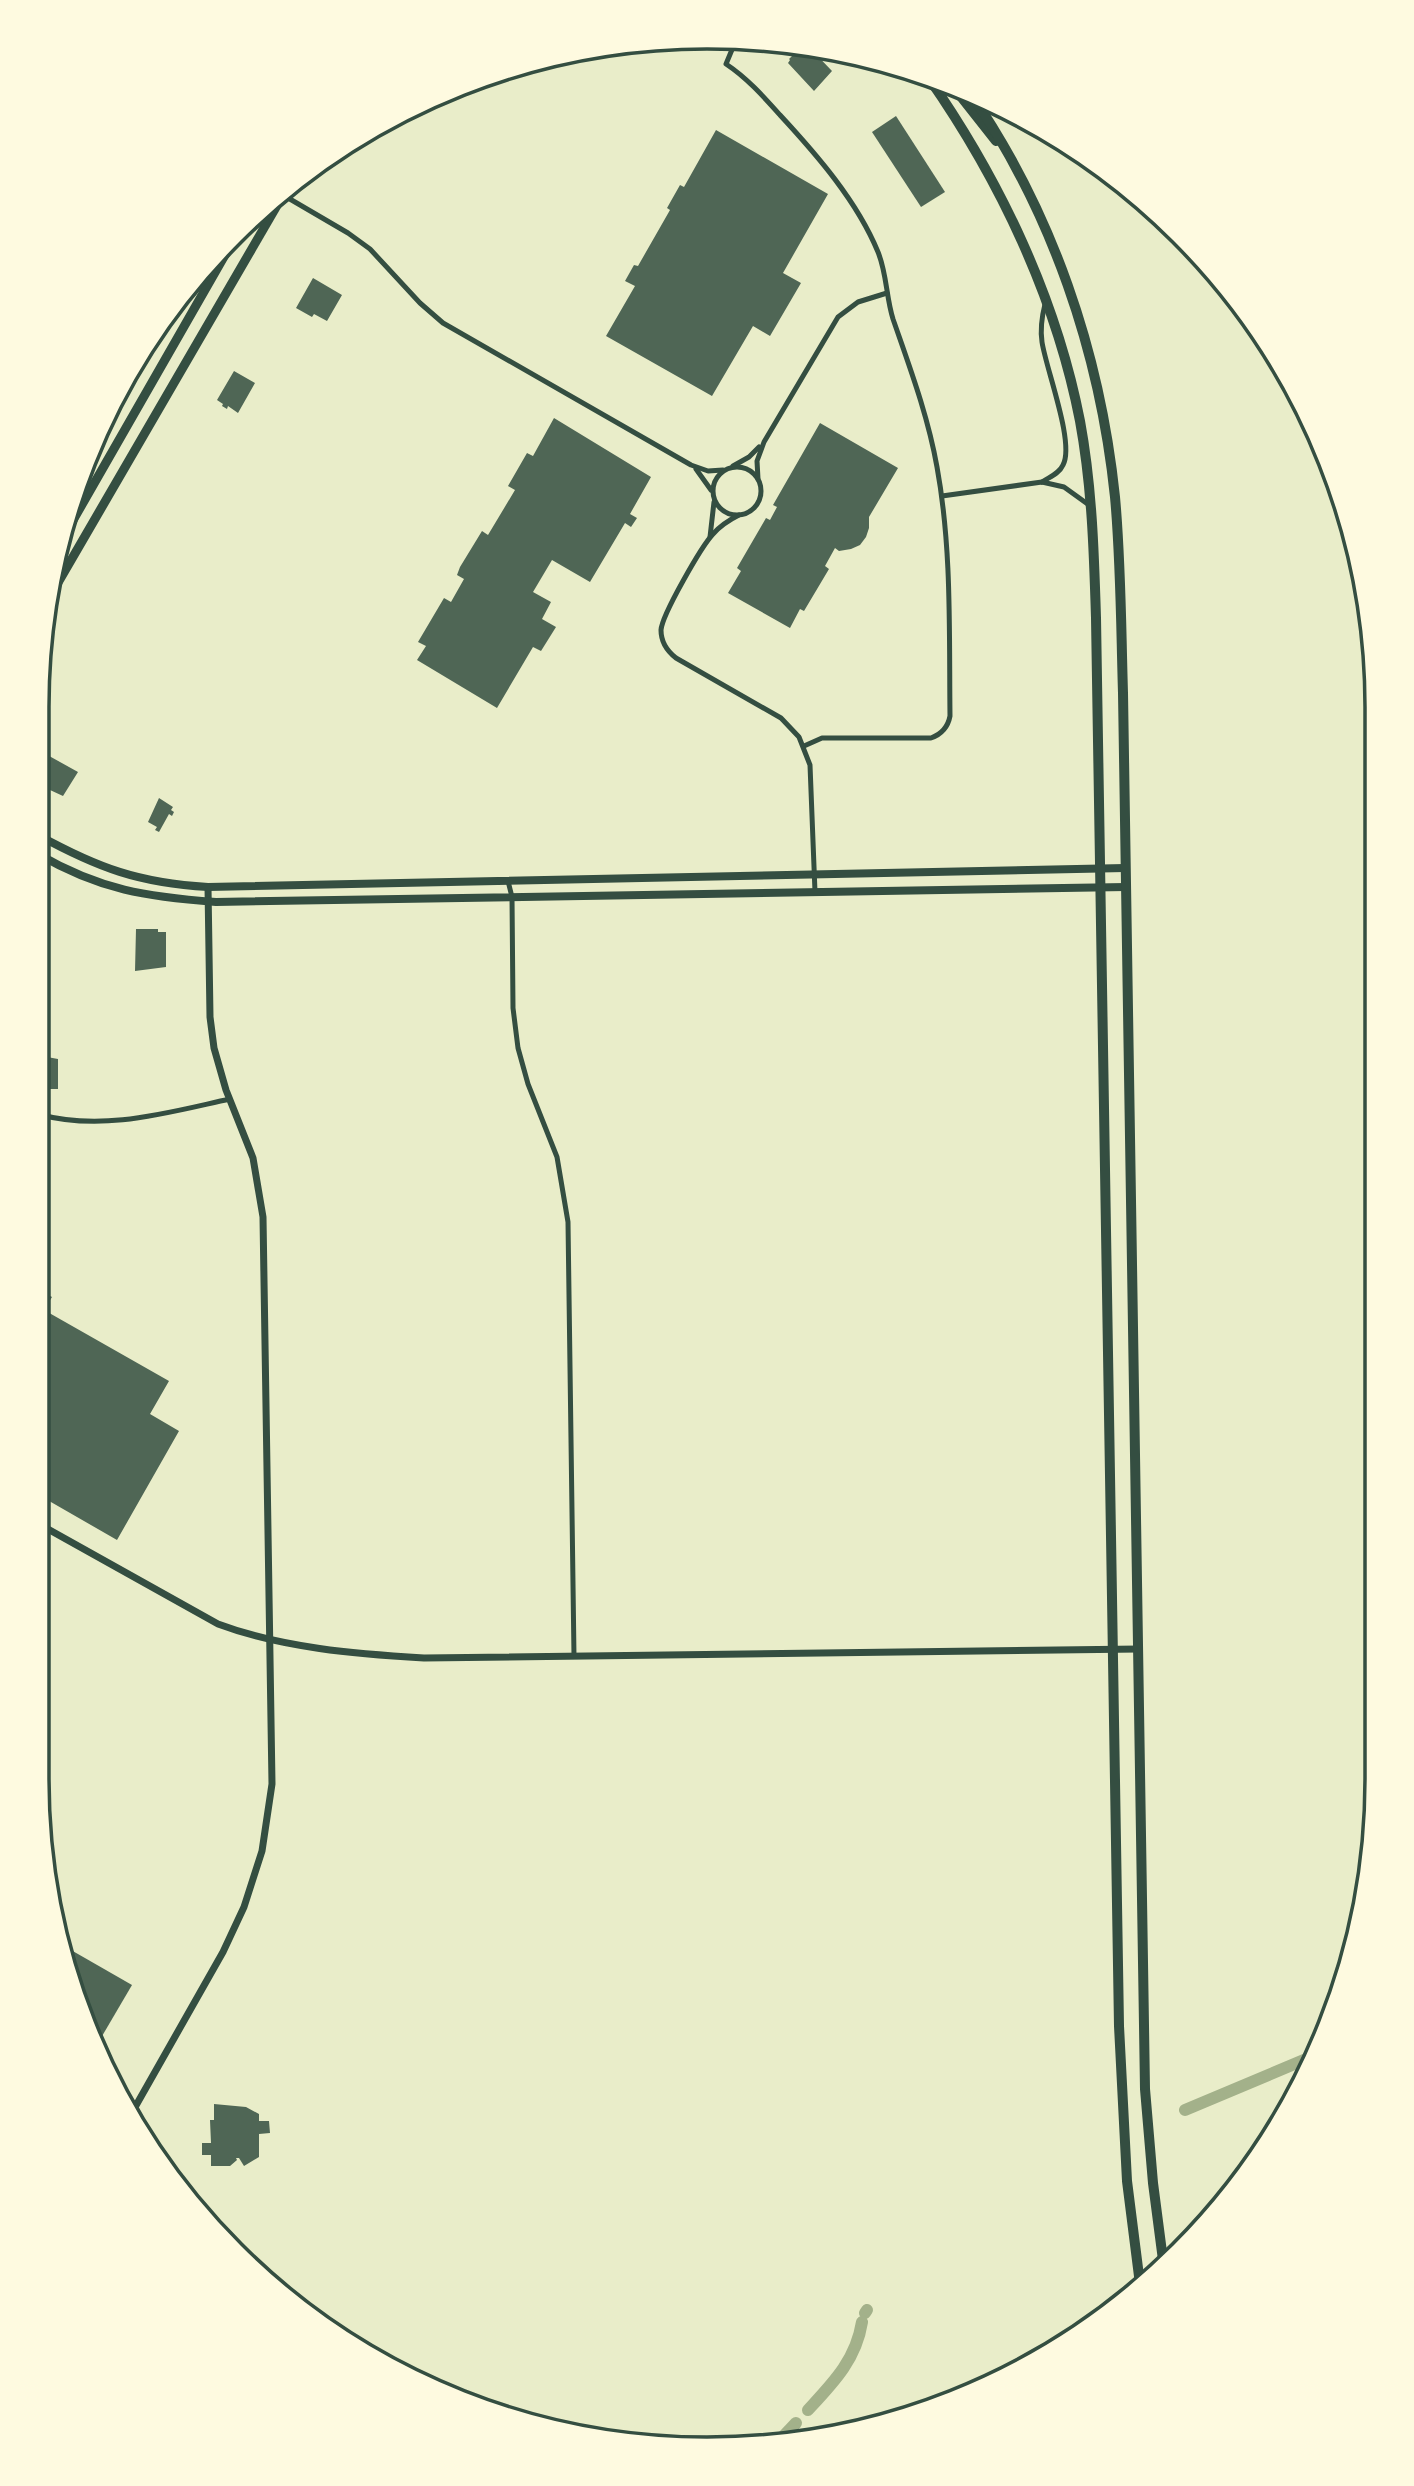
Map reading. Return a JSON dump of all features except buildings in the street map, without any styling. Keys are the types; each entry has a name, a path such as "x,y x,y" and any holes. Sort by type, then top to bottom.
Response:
{"highway":[{"path":"937,91 993,181 1020,236 1046,303 1075,398 1091,508 1096,607 1121,2073 1127,2181 1139,2276"},
{"path":"965,102 1015,167"},
{"path":"980,109 1015,167 1049,234 1073,298 1092,362 1109,450 1120,563 1145,2089 1151,2171 1162,2254"}],"main road":[{"path":"63,574 274,211"},
{"path":"80,508 218,266"},
{"path":"49,841 120,874 208,887 1125,868"},
{"path":"49,860 83,878 119,890 153,897 208,902 1126,887"}],"street":[{"path":"732,50 726,64 743,76 820,161 878,251 887,293 924,411 942,496 948,566 950,716 947,725 941,733 931,738 822,738 804,746"},
{"path":"292,197 370,249 420,303 443,323 691,465 708,471 723,470 749,457 764,442"},
{"path":"815,892 810,765 804,746 794,730 781,718 676,658 663,642 661,629 664,616 710,537 724,524 750,511 758,502 761,491 757,461 764,442 838,317 858,302 887,293"},
{"path":"1042,482 1060,470 1066,456 1060,413 1042,341 1041,326 1046,303"},
{"path":"691,465 705,479 723,512 739,515"},
{"path":"731,467 746,469 758,479"},
{"path":"710,537 715,480 723,470"},
{"path":"942,496 1042,482 1064,487 1079,496 1091,508"},
{"path":"508,881 512,897 513,1008 518,1048 528,1084 557,1157 568,1222 574,1657"},
{"path":"136,2106 230,1939 257,1870 267,1828 272,1784 263,1217 253,1158 221,1076 212,1034 208,887"},
{"path":"49,1116 65,1120 113,1121 146,1117 230,1099"},
{"path":"49,1530 207,1619 242,1632 349,1652 412,1658 1139,1649"}],"waterway":[{"path":"1185,2110 1301,2061"},
{"path":"808,2410 849,2359 862,2322"},
{"path":"788,2432 796,2423"}]}
